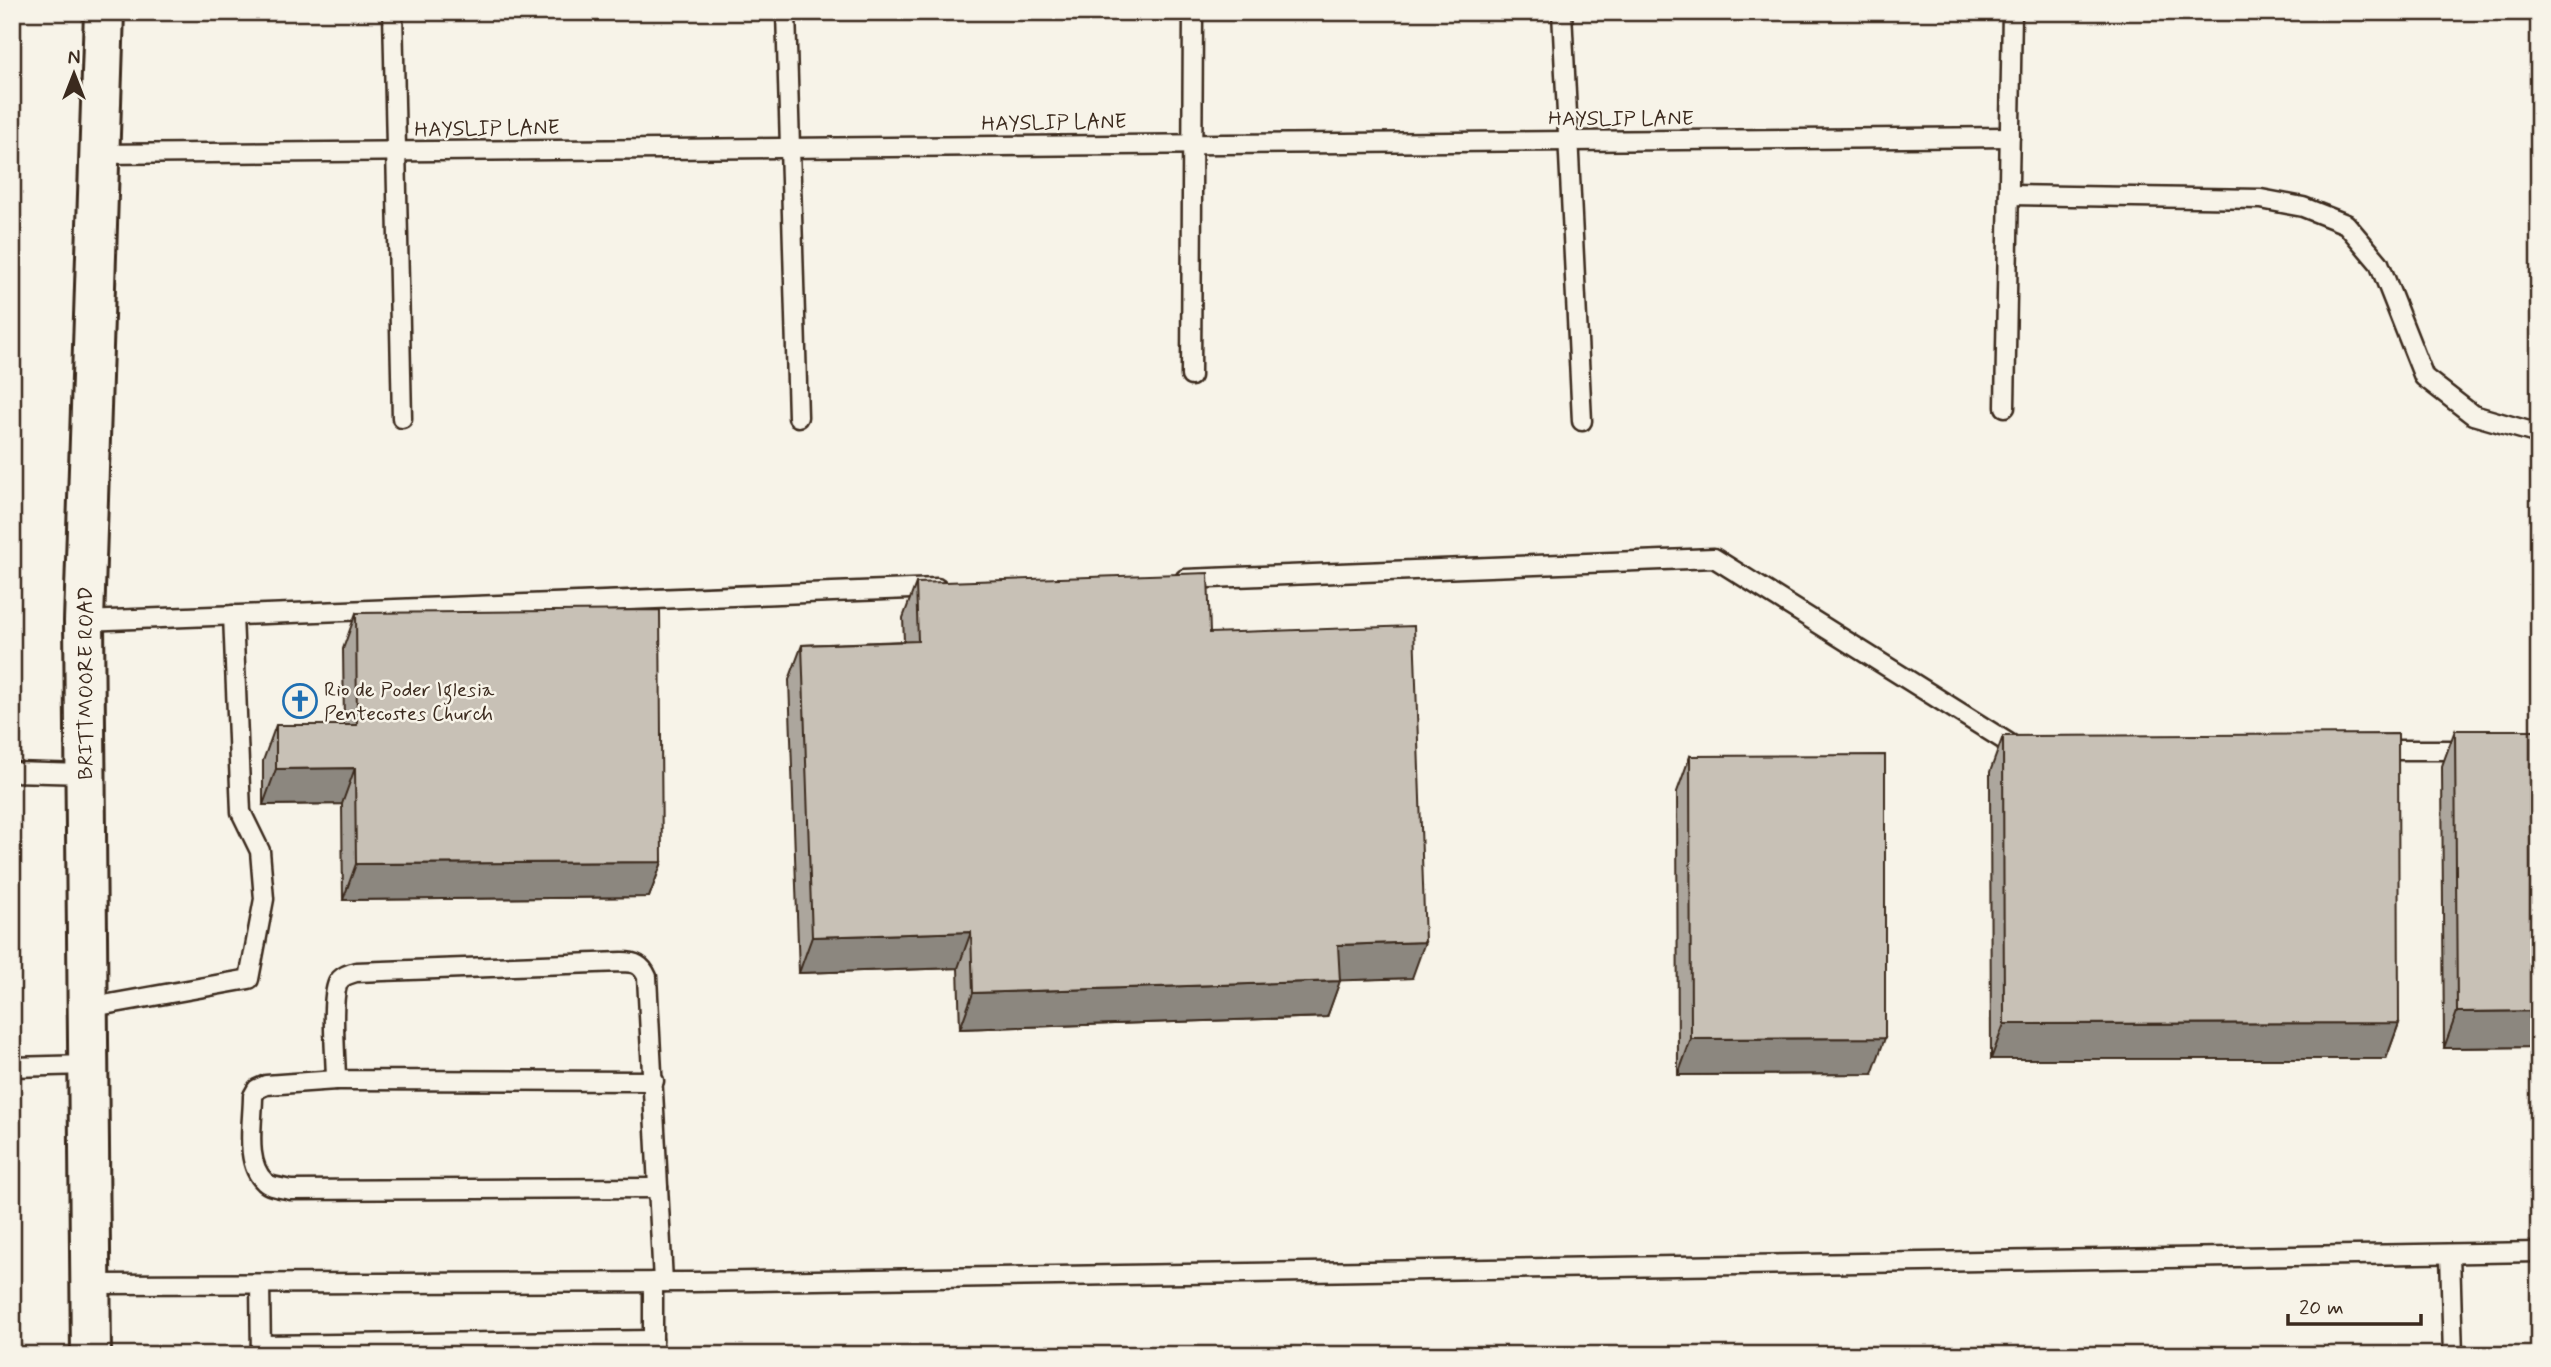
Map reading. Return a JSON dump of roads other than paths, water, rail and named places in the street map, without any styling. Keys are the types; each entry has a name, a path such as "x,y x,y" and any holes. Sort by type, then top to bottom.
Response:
{"main road":[{"name":"BRITTMOORE ROAD","path":"90,1355 84,621 104,12"}],"lane":[{"path":"393,12 402,418"},
{"path":"786,12 798,417"},
{"path":"1191,376 1194,12"},
{"path":"1562,12 1582,421"},
{"path":"2005,407 2012,12"},
{"name":"HAYSLIP LANE","path":"98,154 2010,137"},
{"path":"2009,195 2261,199 2303,207 2346,224 2379,263 2424,377 2473,415 2539,434"},
{"path":"1174,579 1714,558 2015,747 2042,747"},
{"path":"84,621 952,587"},
{"path":"88,1008 249,979 264,899 260,851 241,812 233,615"},
{"path":"2360,750 2484,750"},
{"path":"12,772 85,774"},
{"path":"260,1284 261,1350 653,1347 658,1282 658,1188 647,976 643,968 629,962 356,972 344,976 338,983 335,1002 337,1080"},
{"path":"12,1068 88,1065"},
{"path":"654,1081 337,1080 265,1085 257,1089 253,1096 252,1147 255,1169 266,1184 291,1190 658,1188"},
{"path":"90,1284 658,1282 2539,1252"},
{"path":"2450,1254 2453,1355"}],"place":[{"name":"Rio de Poder Iglesia Pentecostes Church","path":"300,701"}]}
